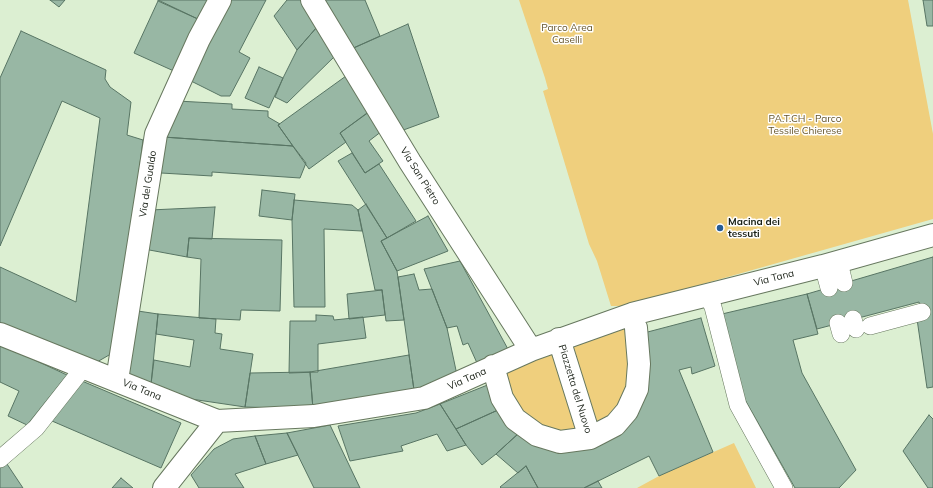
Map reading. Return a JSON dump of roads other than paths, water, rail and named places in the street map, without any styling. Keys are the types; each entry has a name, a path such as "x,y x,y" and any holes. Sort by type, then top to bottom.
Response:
{"street":[{"name":"Via del Gualdo","path":"118,380 156,134 199,39 220,0"},
{"name":"Via San Pietro","path":"312,0 410,162 531,350"},
{"name":"Via Tana","path":"0,334 118,380 217,421 314,416 424,398 531,350 632,314 832,264 933,235"},
{"name":"Piazzetta del Nuovo","path":"493,366 502,398 515,419 537,435 560,442 590,438 615,425 627,411 637,389 639,364 636,328"},
{"name":"Piazzetta del Nuovo","path":"559,339 590,438"},
{"path":"164,488 217,421"}],"lane":[{"path":"832,264 836,285"},
{"path":"708,296 713,307 738,405 784,488"},
{"path":"851,326 922,312"},
{"path":"0,459 36,428 84,367"}],"place":[{"name":"Macina dei tessuti","path":"720,228"}],"park label":[{"name":"Parco Area Caselli","path":"567,34"},
{"name":"PA.T.CH - Parco Tessile Chierese","path":"805,124"}]}
